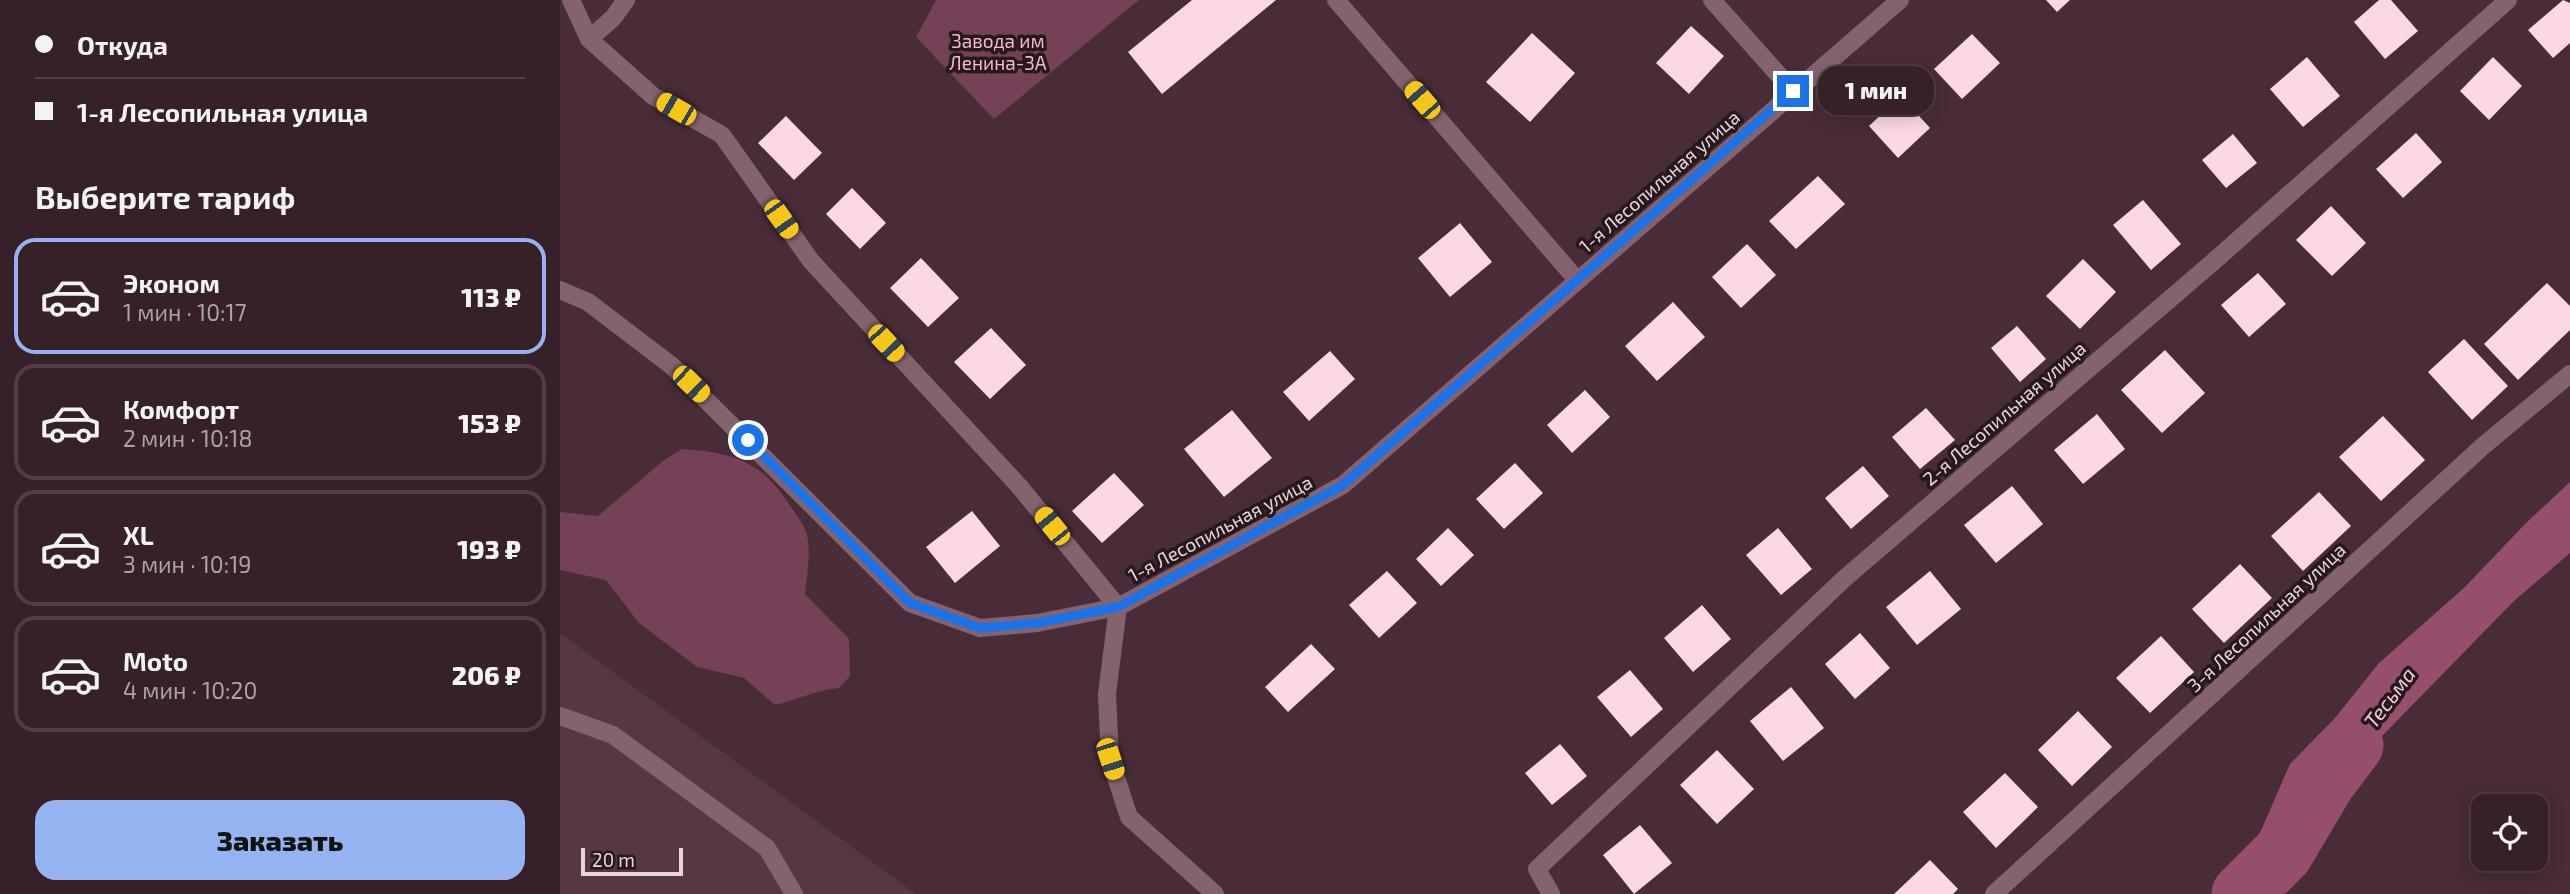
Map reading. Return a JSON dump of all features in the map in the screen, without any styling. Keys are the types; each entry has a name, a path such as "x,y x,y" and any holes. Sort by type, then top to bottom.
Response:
{"street":[{"name":"1-я Лесопильная улица","path":"572,0 589,39 653,96 722,135 811,261 1019,486 1118,607 1343,485 1900,0"},
{"path":"589,39 613,18 626,0"},
{"path":"1336,0 1577,280"},
{"path":"1712,0 1793,91"},
{"name":"2-я Лесопильная улица","path":"1551,894 1537,869 1845,578 2213,261 2508,0"},
{"path":"560,290 588,302 672,366 910,603 980,628 1037,623 1118,607 1107,694 1110,759 1129,817 1215,894"},
{"name":"3-я Лесопильная улица","path":"1994,894 2483,446 2570,374"},
{"path":"560,716 613,735 767,848 794,894"}],"shaded area":[{"path":"560,633 916,894 560,894"}],"green space":[{"name":"Завода им Ленина-3А","path":"936,0 1139,0 994,119 916,37"},
{"path":"682,449 717,453 745,462 769,479 800,520 806,531 809,550 805,594 849,639 850,676 839,688 775,705 744,678 697,667 639,623 606,580 560,570 560,512 598,516 664,460"}],"water":[{"path":"2570,482 2570,553 2514,601 2302,818 2283,875 2271,894 2217,894 2240,879 2290,764 2335,718 2379,663 2465,587 2526,523"}],"building":[{"path":"1192,0 1276,0 1162,94 1128,52"},
{"path":"2046,0 2070,0 2057,12"},
{"path":"2379,0 2391,0 2418,31 2385,59 2354,22"},
{"path":"2563,0 2570,3 2570,43 2553,58 2528,30"},
{"path":"1691,26 1724,56 1689,94 1656,63"},
{"path":"1532,33 1575,73 1530,122 1486,82"},
{"path":"1972,34 2000,63 1962,99 1934,69"},
{"path":"2307,57 2340,96 2303,127 2270,89"},
{"path":"2493,57 2522,86 2489,120 2460,91"},
{"path":"1901,96 1930,128 1898,158 1869,126"},
{"path":"786,116 822,153 794,180 758,143"},
{"path":"2416,133 2442,162 2403,198 2376,169"},
{"path":"2233,134 2257,163 2226,188 2202,160"},
{"path":"1818,176 1845,204 1796,249 1769,221"},
{"path":"852,188 886,223 860,249 826,214"},
{"path":"2143,200 2181,244 2151,270 2113,225"},
{"path":"2331,206 2366,243 2332,276 2296,240"},
{"path":"1460,223 1492,262 1450,297 1418,258"},
{"path":"1747,244 1776,275 1741,308 1712,277"},
{"path":"921,258 959,298 928,327 890,288"},
{"path":"2083,259 2116,292 2080,329 2046,296"},
{"path":"2258,273 2286,304 2249,337 2221,305"},
{"path":"2547,283 2570,306 2570,330 2518,380 2484,344"},
{"path":"1673,302 1705,337 1657,381 1625,346"},
{"path":"2017,326 2046,359 2020,382 1991,348"},
{"path":"991,328 1026,365 990,399 954,362"},
{"path":"2464,339 2508,386 2472,420 2428,372"},
{"path":"2165,350 2205,393 2162,433 2121,390"},
{"path":"1330,351 1355,379 1309,421 1283,392"},
{"path":"1585,390 1610,417 1572,453 1547,425"},
{"path":"1926,408 1955,440 1920,469 1892,437"},
{"path":"1232,410 1272,458 1224,497 1184,449"},
{"path":"2097,414 2125,449 2083,484 2054,450"},
{"path":"2383,416 2425,460 2381,501 2339,457"},
{"path":"1515,463 1543,493 1504,529 1476,499"},
{"path":"1863,466 1889,496 1851,529 1825,498"},
{"path":"1114,473 1144,505 1102,543 1072,511"},
{"path":"2012,486 2043,524 1996,563 1964,525"},
{"path":"2319,492 2351,526 2303,571 2271,536"},
{"path":"972,511 1000,546 955,583 926,547"},
{"path":"1448,528 1474,555 1441,586 1416,559"},
{"path":"1778,528 1812,569 1781,595 1746,555"},
{"path":"2240,564 2272,598 2224,643 2192,609"},
{"path":"1387,571 1417,603 1379,638 1349,605"},
{"path":"1930,571 1961,609 1917,645 1886,607"},
{"path":"1702,605 1731,639 1693,672 1664,638"},
{"path":"1860,633 1890,668 1855,699 1825,664"},
{"path":"2161,636 2194,672 2150,713 2116,678"},
{"path":"1311,644 1335,669 1288,712 1265,687"},
{"path":"1630,670 1663,709 1631,737 1597,697"},
{"path":"1791,687 1824,728 1783,761 1750,721"},
{"path":"2078,711 2112,747 2072,786 2038,750"},
{"path":"1560,744 1587,776 1552,805 1525,773"},
{"path":"1717,750 1754,789 1717,824 1680,785"},
{"path":"2005,773 2038,807 1996,848 1963,812"},
{"path":"1640,825 1672,863 1634,894 1603,855"},
{"path":"1930,860 1958,889 1953,894 1894,894"}],"waterway":[{"name":"Тесьма","path":"2242,894 2283,853 2325,782 2353,745"}],"route":[{"path":"748,440 910,603 980,628 1037,623 1118,607 1343,485 1793,91"}]}
